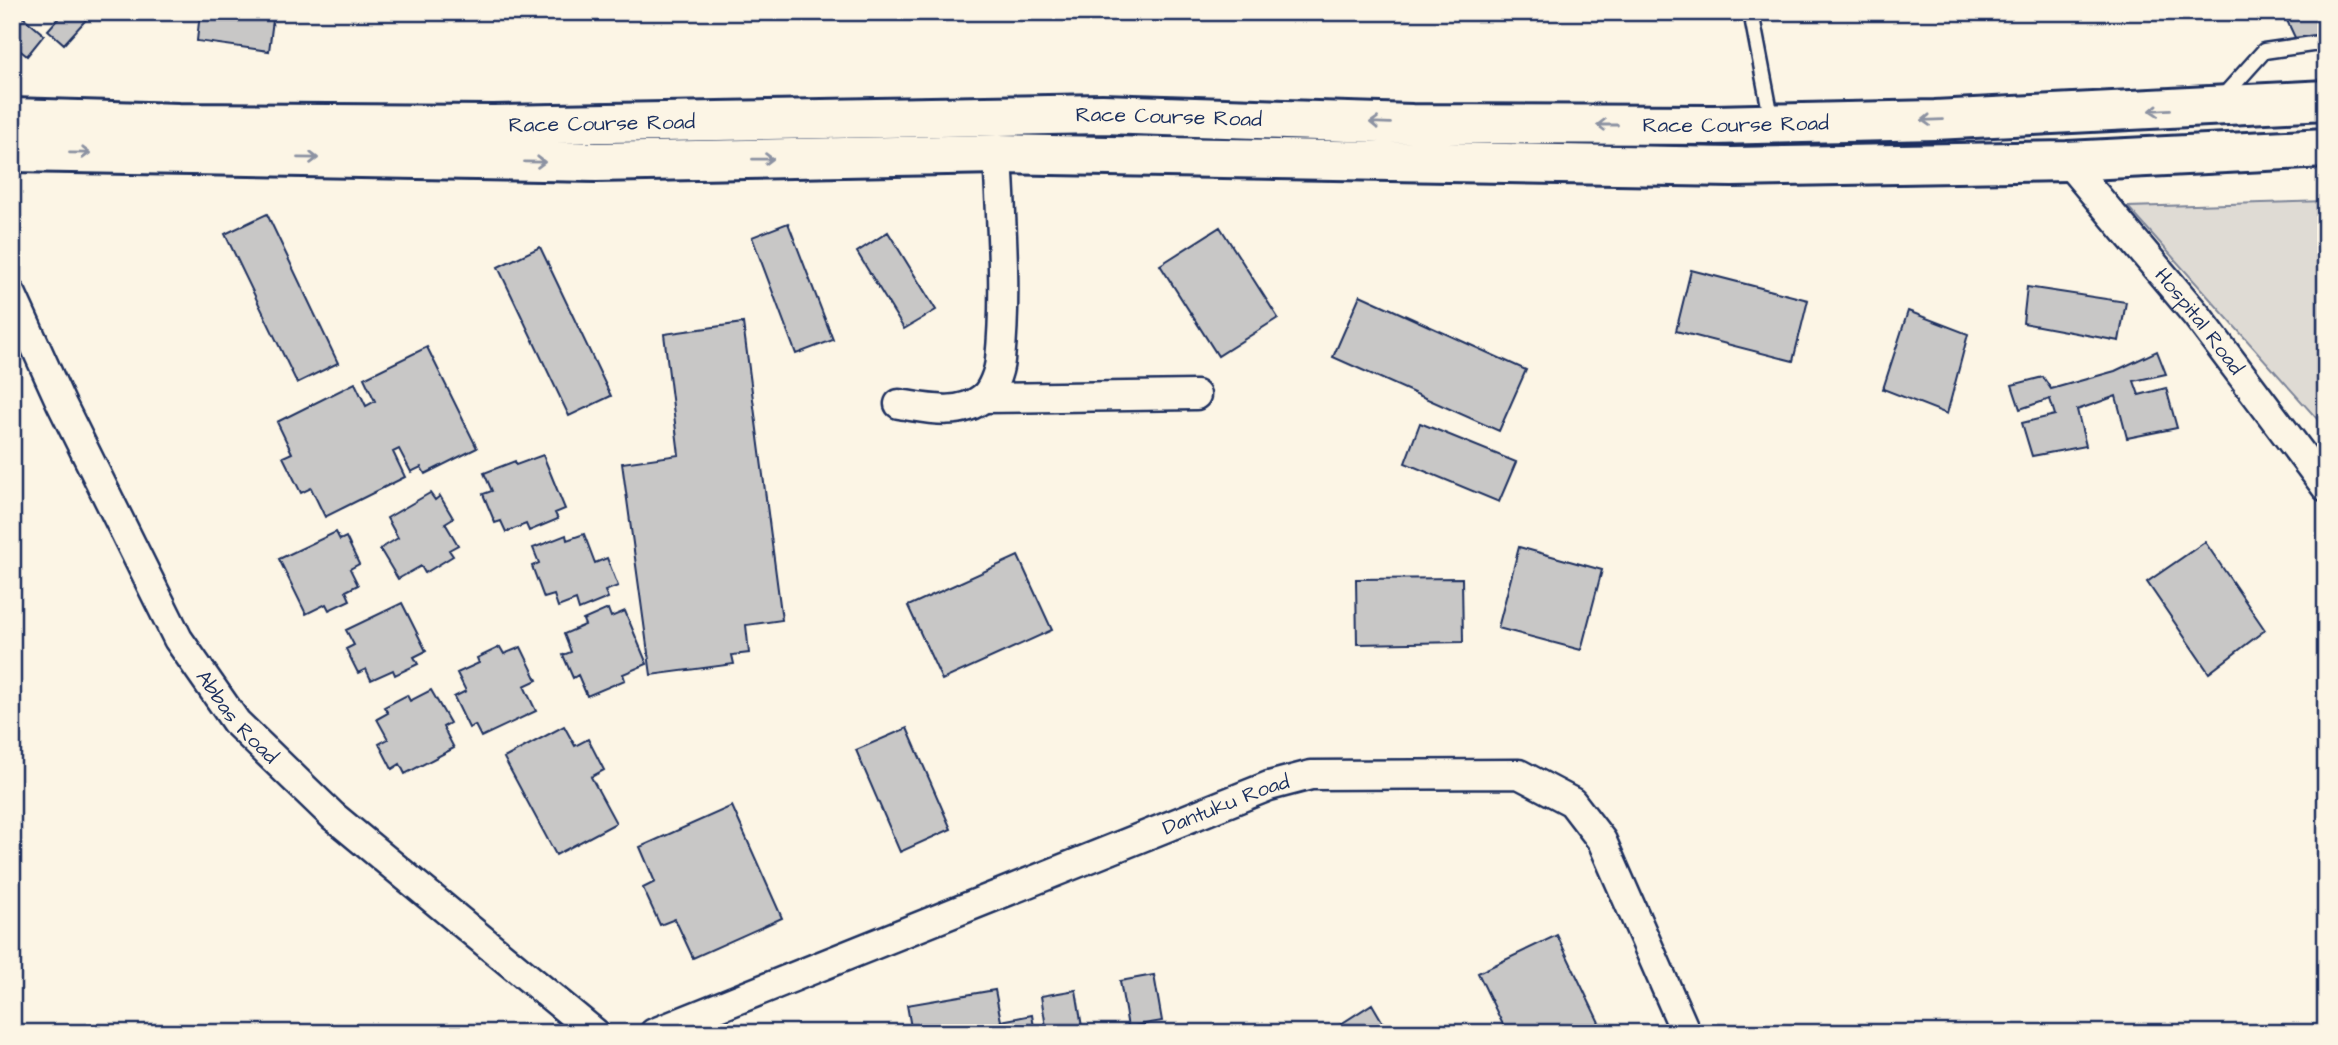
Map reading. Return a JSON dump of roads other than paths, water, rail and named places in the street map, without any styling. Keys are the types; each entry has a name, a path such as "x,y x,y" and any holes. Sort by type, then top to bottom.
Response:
{"street":[{"name":"Race Course Road","path":"12,118 179,123 494,125 1102,114 1412,124 1772,124 1935,120 2326,100"},
{"name":"Race Course Road","path":"12,152 596,162 998,154 1732,167 2067,161 2326,148"},
{"path":"984,398 994,382 1000,362 1002,266 998,154"},
{"name":"Hospital Road","path":"2067,161 2198,317 2326,487"},
{"name":"Abbas Road","path":"12,295 61,403 178,639 236,722 333,816 595,1033"},
{"path":"899,404 941,411 964,408 984,398 1196,394"},
{"name":"Dantuku Road","path":"654,1033 1269,786 1311,775 1519,774 1572,802 1602,841 1686,1033"}],"lane":[{"path":"1751,12 1772,124"},
{"path":"2214,107 2264,51 2326,42"}]}
